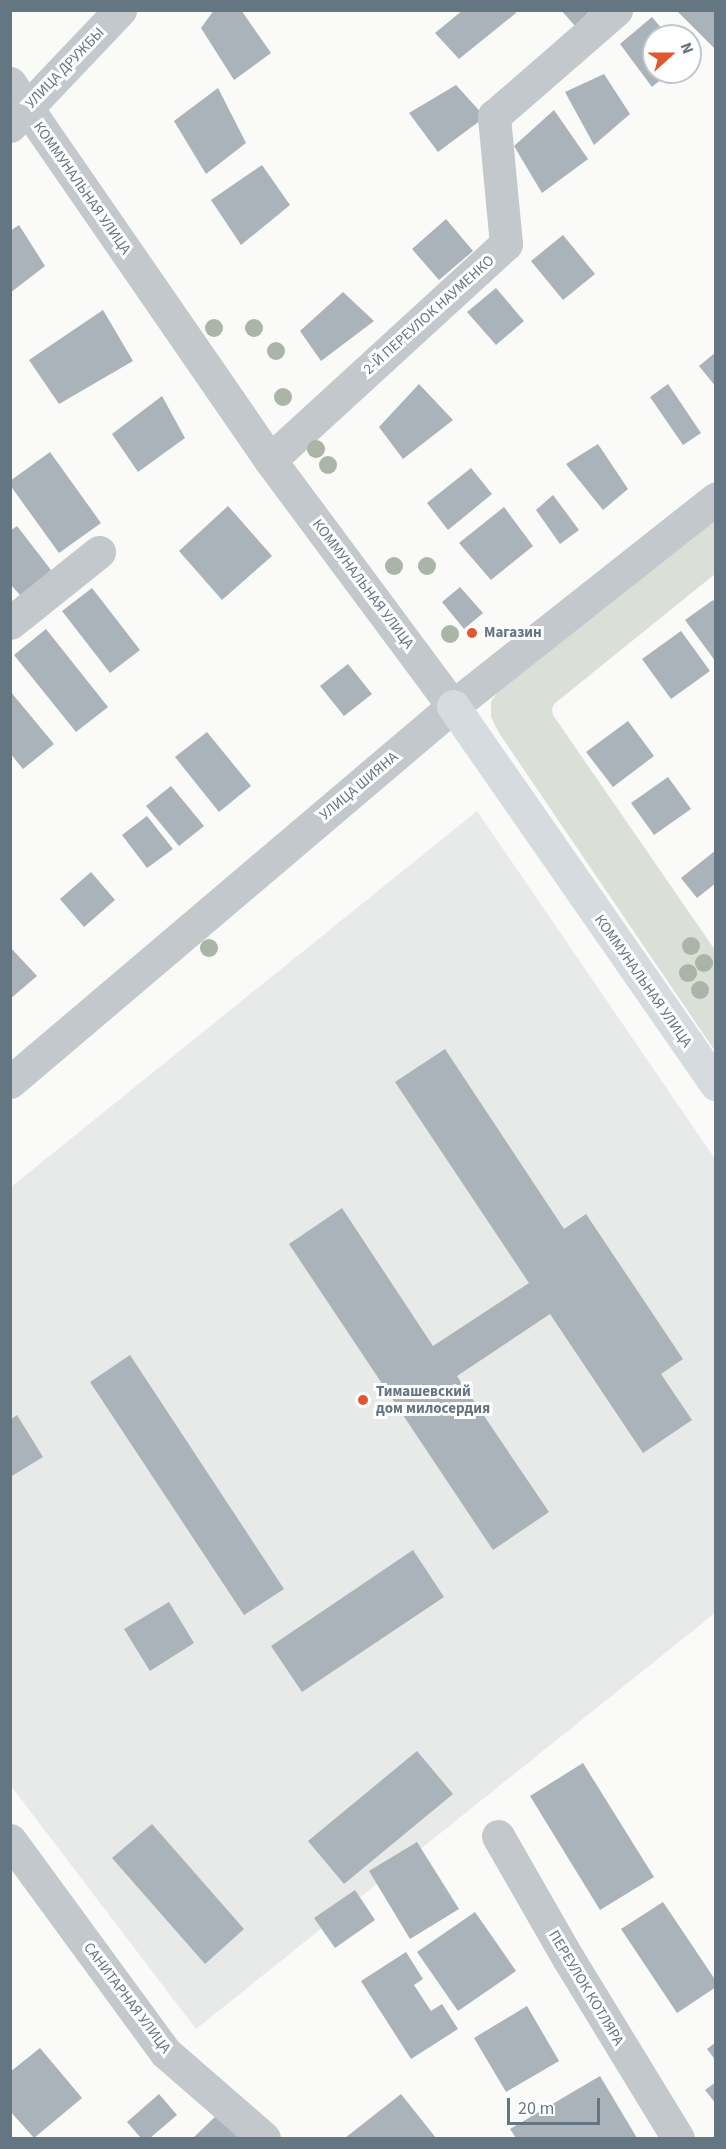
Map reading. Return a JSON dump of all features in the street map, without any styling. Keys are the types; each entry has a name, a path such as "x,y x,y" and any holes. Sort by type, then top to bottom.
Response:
{"main road":[{"name":"КОММУНАЛЬНАЯ УЛИЦА","path":"453,706 716,1085"}],"street":[{"name":"УЛИЦА ДРУЖБЫ","path":"16,105 120,10"},
{"name":"2-Й ПЕРЕУЛОК НАУМЕНКО","path":"270,460 506,244 494,116 616,10"},
{"name":"КОММУНАЛЬНАЯ УЛИЦА","path":"16,105 270,460 453,706"},
{"name":"УЛИЦА ШИЯНА","path":"10,1082 453,706 716,498"},
{"path":"10,623 99,552"},
{"name":"ПЕРЕУЛОК КОТЛЯРА","path":"498,1836 678,2139"},
{"name":"САНИТАРНАЯ УЛИЦА","path":"10,1840 165,2052 264,2139"}],"shaded area":[{"path":"715,516 715,574 554,704 552,709 553,715 715,950 715,1051 499,733 491,717 491,702 501,687"},
{"name":"Тимашевский дом милосердия","path":"477,811 715,1159 715,1613 196,2029 11,1786 11,1187"}],"building":[{"path":"214,10 241,10 271,53 234,80 201,28"},
{"path":"463,10 514,10 516,13 459,59 435,33"},
{"path":"561,10 591,10 575,26"},
{"path":"676,10 716,10 716,46 714,48 702,36 702,24 690,24"},
{"path":"652,17 658,24 644,24"},
{"path":"642,25 642,74 620,44"},
{"path":"604,74 630,114 594,145 565,92"},
{"path":"456,85 485,117 438,152 409,113"},
{"path":"218,88 246,143 206,174 174,121"},
{"path":"554,110 588,159 542,193 514,146"},
{"path":"262,165 290,205 241,245 211,200"},
{"path":"446,219 473,251 439,280 412,249"},
{"path":"19,225 45,266 10,293 10,231"},
{"path":"563,235 595,274 563,300 531,261"},
{"path":"496,288 524,321 496,345 467,312"},
{"path":"343,292 374,321 321,361 300,331"},
{"path":"103,310 133,361 59,404 29,360"},
{"path":"716,352 716,387 699,366"},
{"path":"419,384 453,420 403,459 379,427"},
{"path":"668,384 701,433 683,445 650,397"},
{"path":"162,396 185,438 138,472 112,434"},
{"path":"598,444 628,489 603,510 566,464"},
{"path":"50,452 101,523 59,553 10,485 10,481"},
{"path":"471,468 492,494 448,530 427,503"},
{"path":"553,495 579,530 560,544 536,510"},
{"path":"228,506 272,556 222,600 179,551"},
{"path":"504,507 533,546 491,580 459,543"},
{"path":"17,526 51,570 21,596 10,584 10,531"},
{"path":"460,587 483,613 464,629 442,602"},
{"path":"92,588 140,650 110,673 62,611"},
{"path":"713,600 716,604 716,662 685,620"},
{"path":"46,629 108,707 76,732 14,655"},
{"path":"681,631 710,671 671,699 642,659"},
{"path":"348,664 372,694 344,716 320,686"},
{"path":"10,691 54,744 23,769 10,753"},
{"path":"628,721 654,756 613,787 586,752"},
{"path":"207,732 251,786 219,812 175,757"},
{"path":"668,777 691,809 654,835 631,803"},
{"path":"171,786 204,826 179,846 146,806"},
{"path":"147,816 173,849 147,868 122,835"},
{"path":"716,850 716,883 697,898 681,878"},
{"path":"91,872 115,900 84,927 60,899"},
{"path":"10,947 37,976 10,999"},
{"path":"445,1049 564,1229 586,1214 683,1359 661,1374 692,1420 643,1453 550,1314 457,1376 549,1512 493,1550 289,1244 342,1208 433,1346 529,1283 395,1082"},
{"path":"130,1355 284,1589 244,1615 90,1382"},
{"path":"17,1415 43,1457 10,1477 10,1420"},
{"path":"413,1550 444,1597 302,1692 271,1646"},
{"path":"169,1602 194,1643 150,1671 124,1629"},
{"path":"417,1751 453,1794 344,1884 308,1841"},
{"path":"583,1763 654,1877 600,1910 530,1796"},
{"path":"152,1824 244,1929 205,1964 112,1858"},
{"path":"417,1842 459,1909 410,1939 369,1871"},
{"path":"355,1890 375,1920 335,1948 314,1918"},
{"path":"663,1902 716,1981 716,1987 677,2013 621,1929"},
{"path":"475,1912 516,1971 458,2011 417,1952"},
{"path":"406,1952 423,1979 414,1985 431,2011 442,2004 458,2029 411,2059 361,1981"},
{"path":"527,2006 559,2061 506,2092 474,2038"},
{"path":"716,2042 716,2061 707,2049"},
{"path":"40,2048 82,2098 34,2138 10,2111 10,2072"},
{"path":"600,2076 637,2138 516,2138 510,2129"},
{"path":"716,2082 716,2104 705,2090"},
{"path":"159,2094 177,2115 150,2138 141,2138 127,2122"},
{"path":"401,2094 436,2138 345,2138"},
{"path":"219,2113 242,2138 193,2138"}],"place":[{"name":"Магазин","path":"472,633"},
{"name":"Тимашевский дом милосердия","path":"363,1400"}]}
